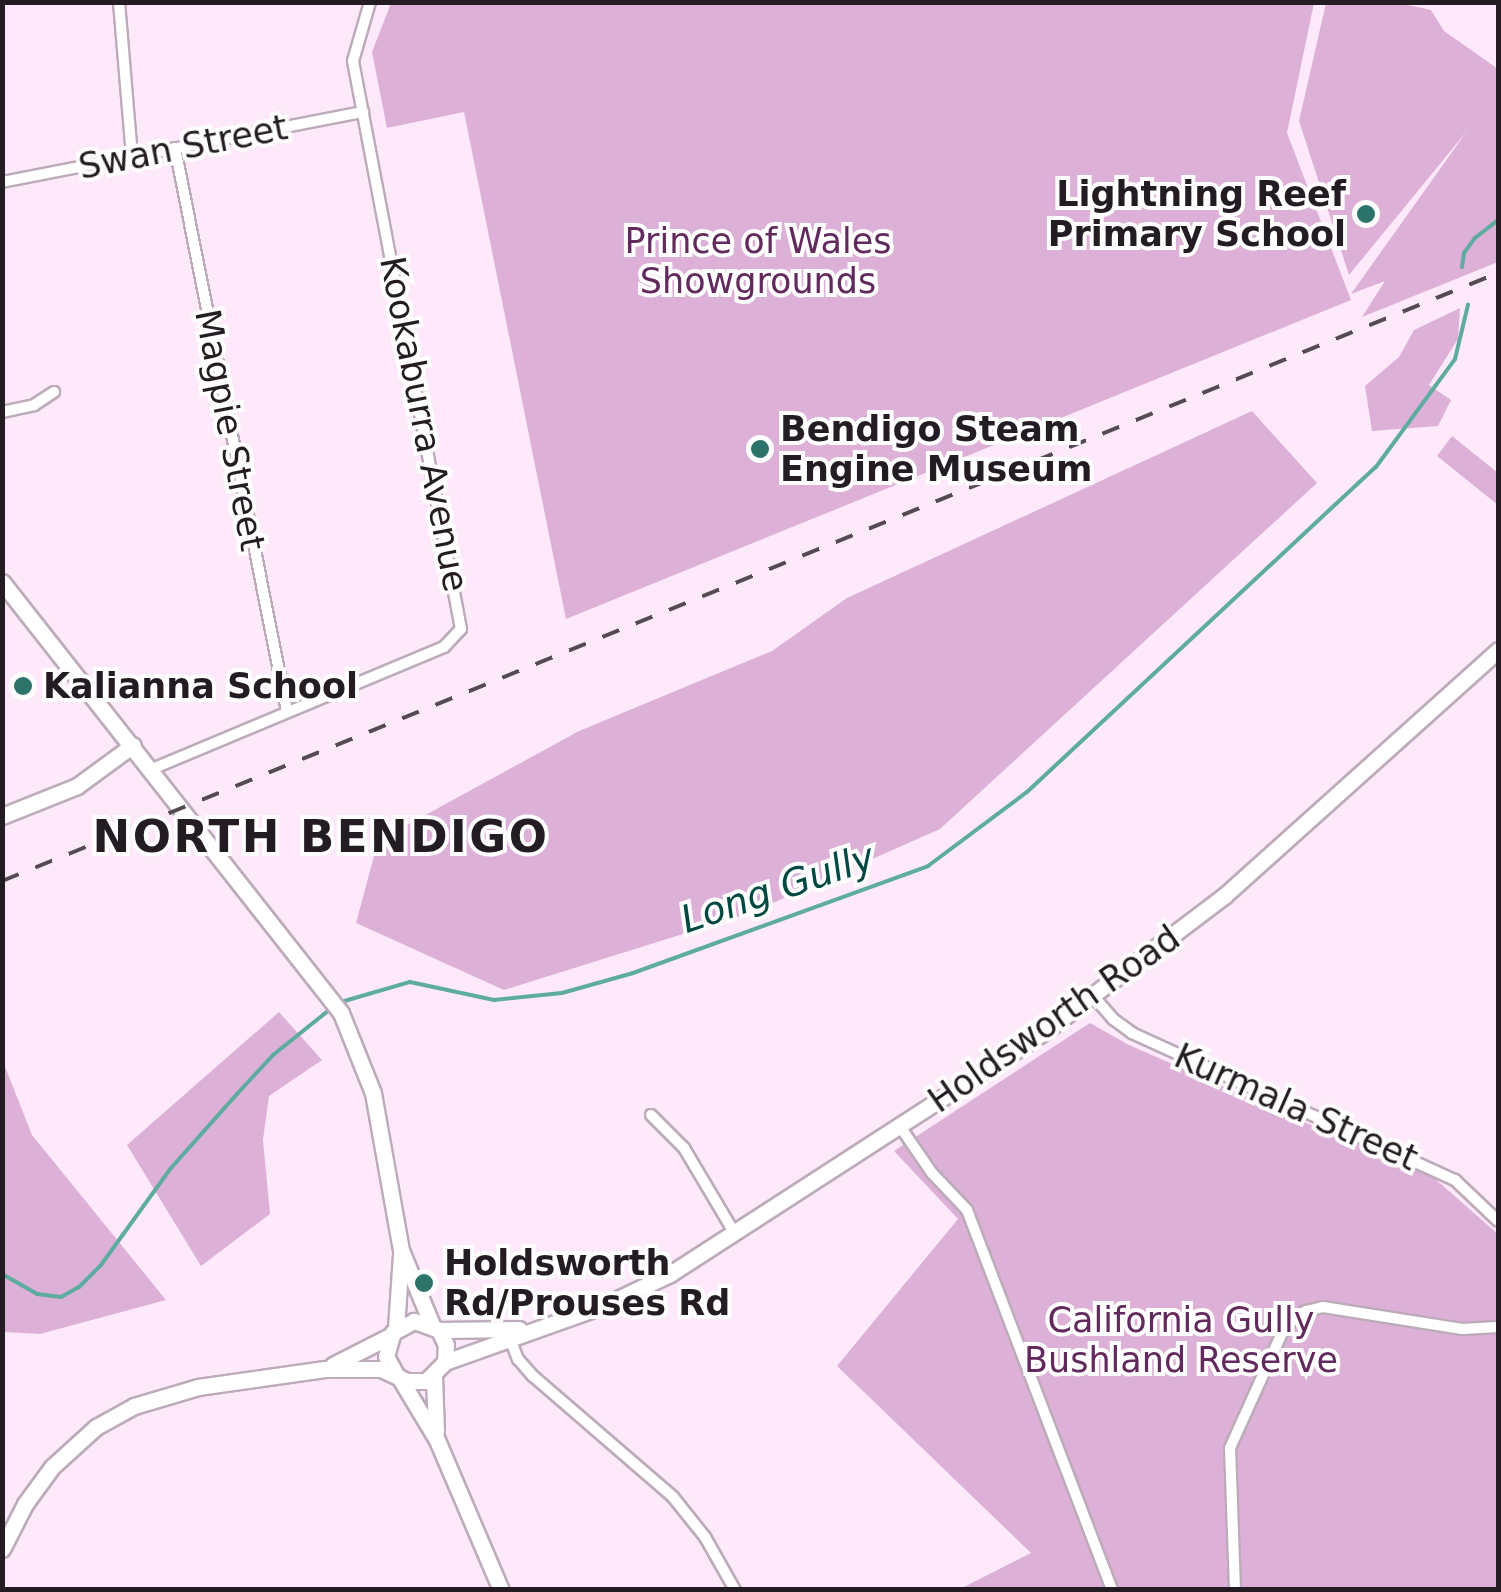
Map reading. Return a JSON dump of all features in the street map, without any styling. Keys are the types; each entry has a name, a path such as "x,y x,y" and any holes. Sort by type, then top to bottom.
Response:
{"main road":[{"path":"2,582 341,1013 373,1093 401,1250 420,1306 446,1346 445,1362 434,1377 417,1382 371,1368 325,1369 187,1389 116,1414 79,1440 52,1467 25,1504 2,1550"},
{"name":"Holdsworth Road","path":"445,1362 509,1335 562,1321 670,1274 1094,996 1254,871 1498,650"},
{"path":"2,816 77,786 133,745"},
{"path":"401,1250 393,1332 386,1356 437,1440 501,1590"},
{"path":"325,1369 414,1321 435,1328"},
{"name":"Holdsworth Road","path":"435,1328 509,1335"},
{"path":"434,1377 437,1440"}],"street":[{"path":"119,2 132,156"},
{"name":"Kookaburra Avenue","path":"152,769 444,648 456,638 462,625 354,52 370,2"},
{"name":"Swan Street","path":"2,182 363,112"},
{"name":"Magpie Street","path":"175,148 287,711"},
{"path":"2,412 34,405 54,392"},
{"name":"Kurmala Street","path":"1094,996 1112,1019 1132,1032 1467,1188 1494,1208 1498,1221"},
{"path":"651,1114 684,1148 735,1234"},
{"path":"899,1126 932,1173 968,1210 1112,1590"},
{"path":"1235,1590 1230,1448 1285,1326 1306,1310 1323,1307 1462,1328 1498,1327"},
{"path":"509,1335 533,1376 673,1497 705,1537 735,1590"}],"green space":[{"name":"Prince of Wales Showgrounds","path":"391,3 1314,3 1287,133 1351,300 566,619 464,112 387,128 372,52"},
{"name":"Lightning Reef Primary School","path":"1326,3 1399,3 1431,10 1444,31 1498,69 1498,262 1362,317 1385,281 1351,294 1467,131 1349,275 1299,121"},
{"path":"1460,308 1458,339 1429,385 1451,400 1438,426 1372,431 1365,386 1399,357 1414,330"},
{"path":"1252,411 1317,483 940,829 750,913 504,990 356,923 378,841 579,731 772,651 847,598"},
{"path":"1452,436 1498,473 1498,505 1437,456"},
{"path":"279,1012 322,1060 269,1096 263,1140 270,1214 201,1266 127,1145"},
{"name":"California Gully Bushland Reserve","path":"1090,1023 1129,1045 1336,1136 1338,1132 1434,1178 1498,1234 1498,1589 960,1589 1031,1553 837,1366 958,1219 894,1151"},
{"path":"2,1059 32,1135 166,1300 40,1334 3,1332"}],"waterway":[{"name":"Long Gully","path":"1462,267 1464,253 1475,238 1498,220"},
{"name":"Long Gully","path":"341,1002 410,982 494,1000 562,993 633,973 928,866 1027,792 1376,467 1455,359 1468,305"},
{"name":"Long Gully","path":"2,1274 37,1294 61,1297 79,1287 101,1265 171,1168 237,1094 273,1055 333,1007"}],"railway":[{"path":"2,881 1498,273"}],"place":[{"name":"Lightning Reef Primary School","path":"1366,214"},
{"name":"Bendigo Steam Engine Museum","path":"760,449"},
{"name":"Kalianna School","path":"23,686"},
{"name":"Holdsworth Rd/Prouses Rd","path":"424,1283"}],"district":[{"name":"NORTH BENDIGO","path":"321,837"}]}
